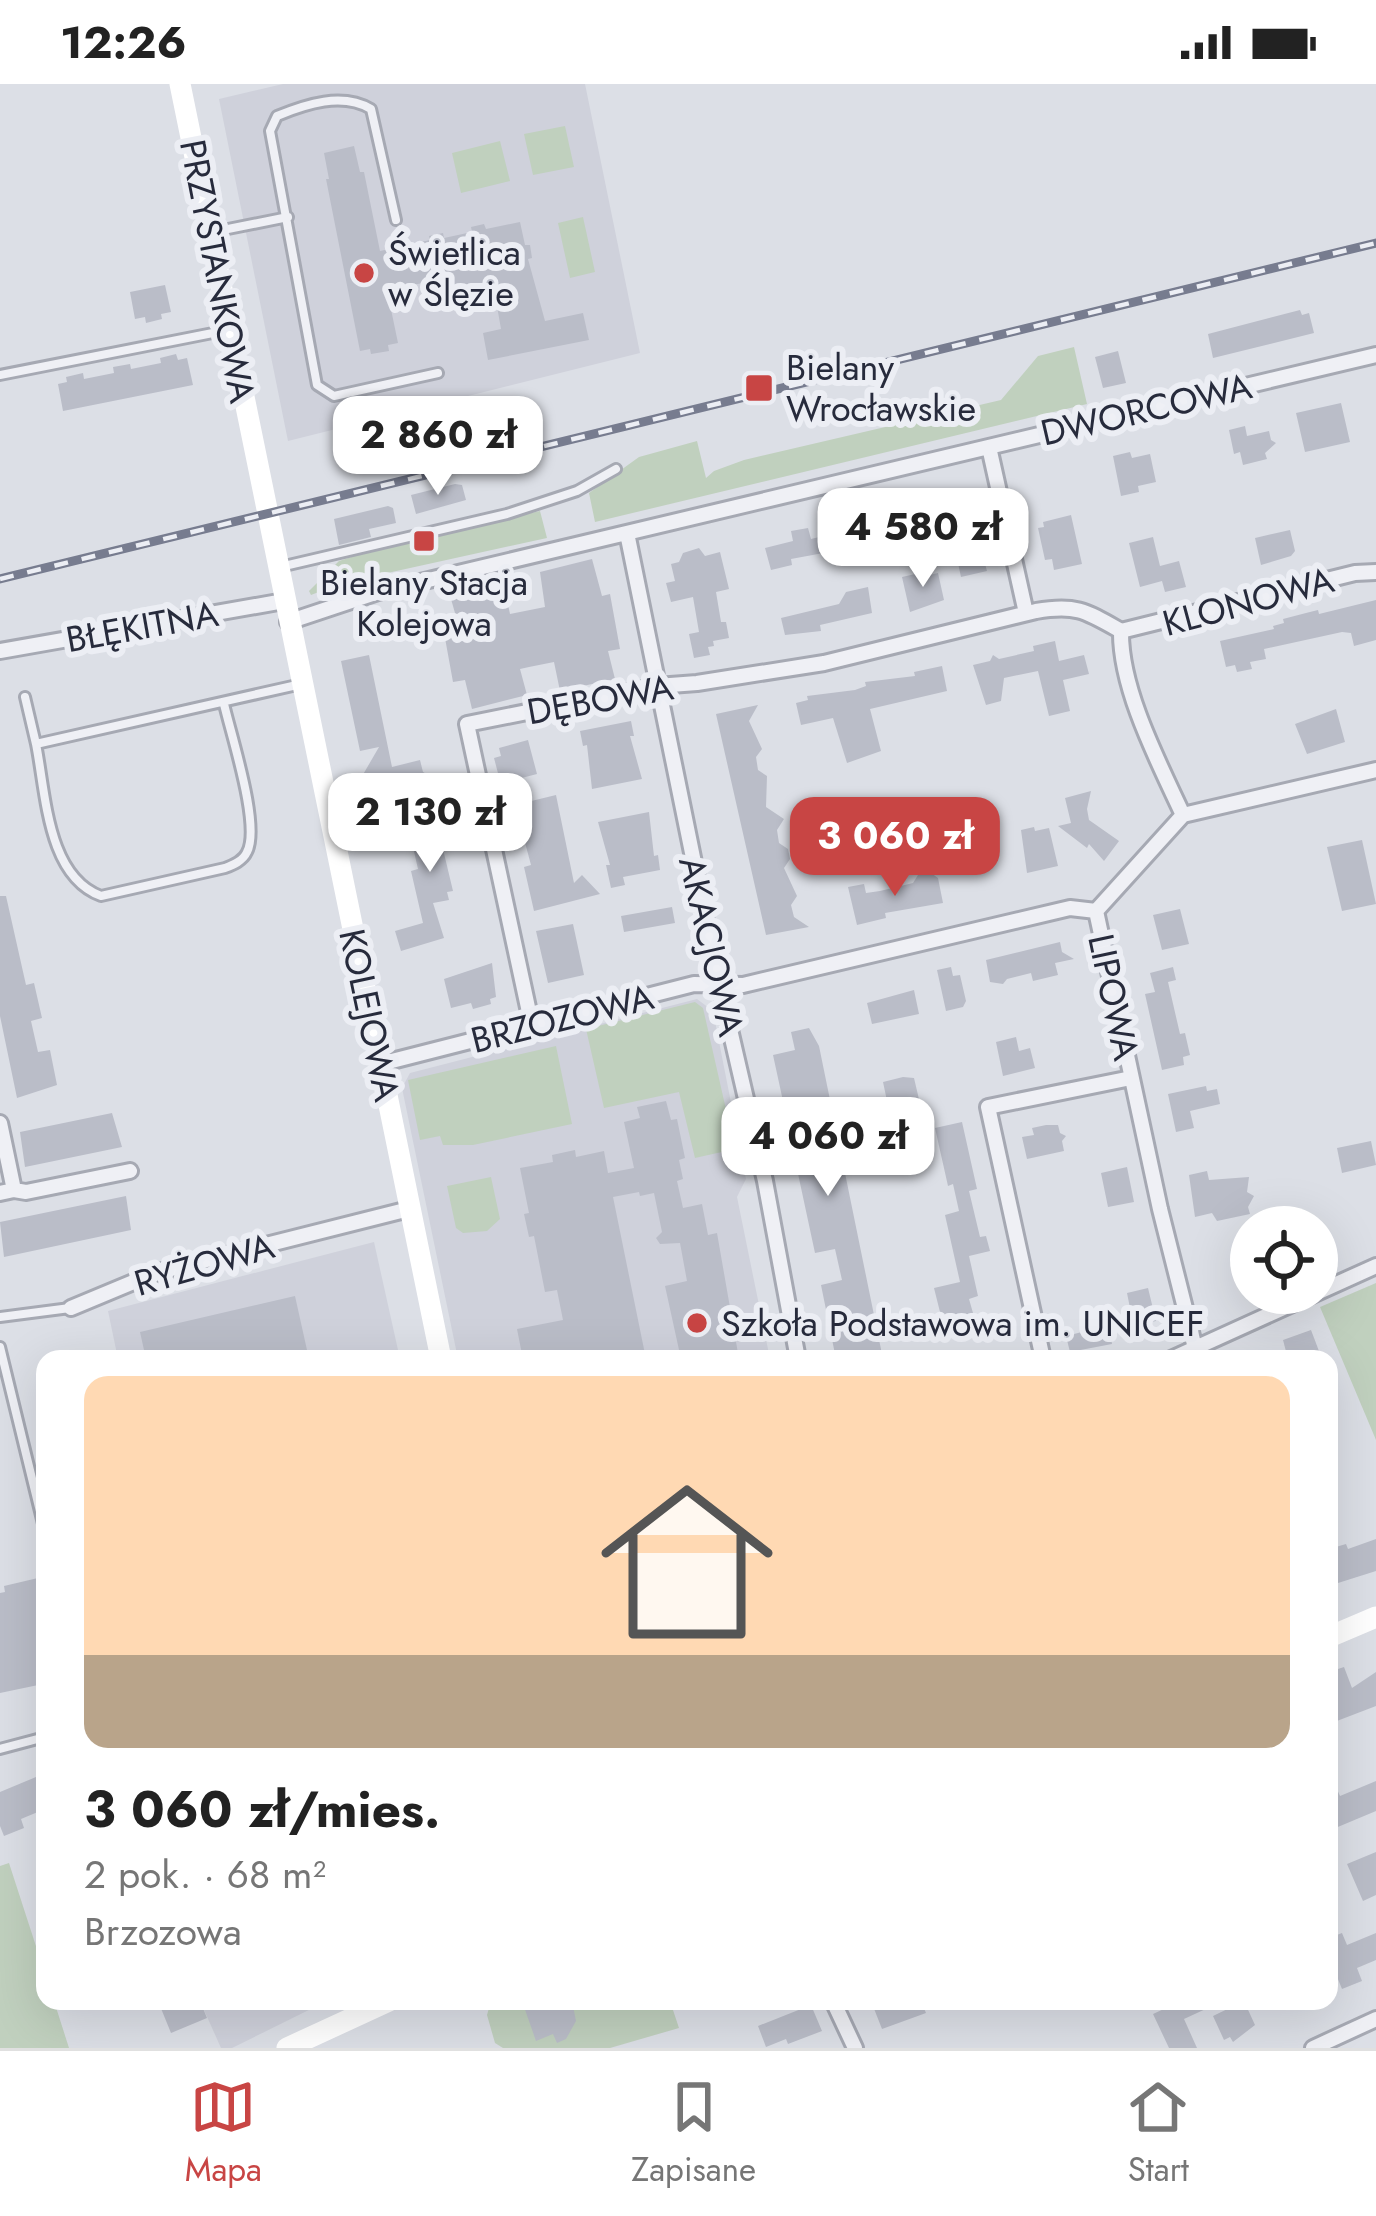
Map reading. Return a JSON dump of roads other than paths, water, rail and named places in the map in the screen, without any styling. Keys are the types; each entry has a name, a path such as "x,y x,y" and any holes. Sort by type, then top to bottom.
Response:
{"street":[{"name":"PRZYSTANKOWA","path":"180,84 254,459"},
{"name":"DWORCOWA","path":"286,612 1376,355"},
{"path":"989,447 1031,612 1066,606 1120,631 1131,685 1152,748 1184,815 1376,770"},
{"name":"KOLEJOWA","path":"254,459 439,1350"},
{"name":"AKACJOWA","path":"627,532 720,986 765,1180 795,1350"},
{"name":"KLONOWA","path":"1120,631 1354,573 1376,572"},
{"name":"BŁĘKITNA","path":"0,651 286,612"},
{"name":"DĘBOWA","path":"532,1026 466,724 657,686 824,663 1031,612"},
{"name":"LIPOWA","path":"1184,815 1096,911 1195,1348"},
{"name":"BRZOZOWA","path":"380,1064 694,984 743,985 1070,908 1096,911"},
{"path":"1041,1350 988,1108 1131,1078"},
{"path":"0,1123 7,1192 130,1171"},
{"name":"RYŻOWA","path":"71,1307 155,1273 410,1210"},
{"path":"1191,1350 1376,1267"},
{"path":"1338,1633 1376,1617"},
{"path":"287,2048 369,2010"},
{"path":"836,2010 855,2048"},
{"path":"1313,2048 1376,2019"}],"lane":[{"path":"395,220 378,124 371,109 358,101 337,100 277,116 270,131 317,385 334,396 438,373"},
{"path":"211,233 288,217"},
{"path":"0,375 230,329"},
{"path":"277,568 507,514 577,491 616,469"},
{"path":"36,744 300,684"},
{"path":"25,697 68,874 82,889 101,896 225,868 248,852 251,825 224,704"},
{"name":"RYŻOWA","path":"0,1317 71,1307"},
{"path":"0,1347 36,1495"},
{"path":"0,1749 36,1739"}],"railway":[{"path":"0,579 1376,243"}],"place":[{"name":"Świetlica w Ślęzie","path":"364,273"},
{"name":"Bielany Wrocławskie","path":"759,388"},
{"name":"Bielany Stacja Kolejowa","path":"424,541"},
{"name":"Szkoła Podstawowa im. UNICEF","path":"697,1323"}]}
